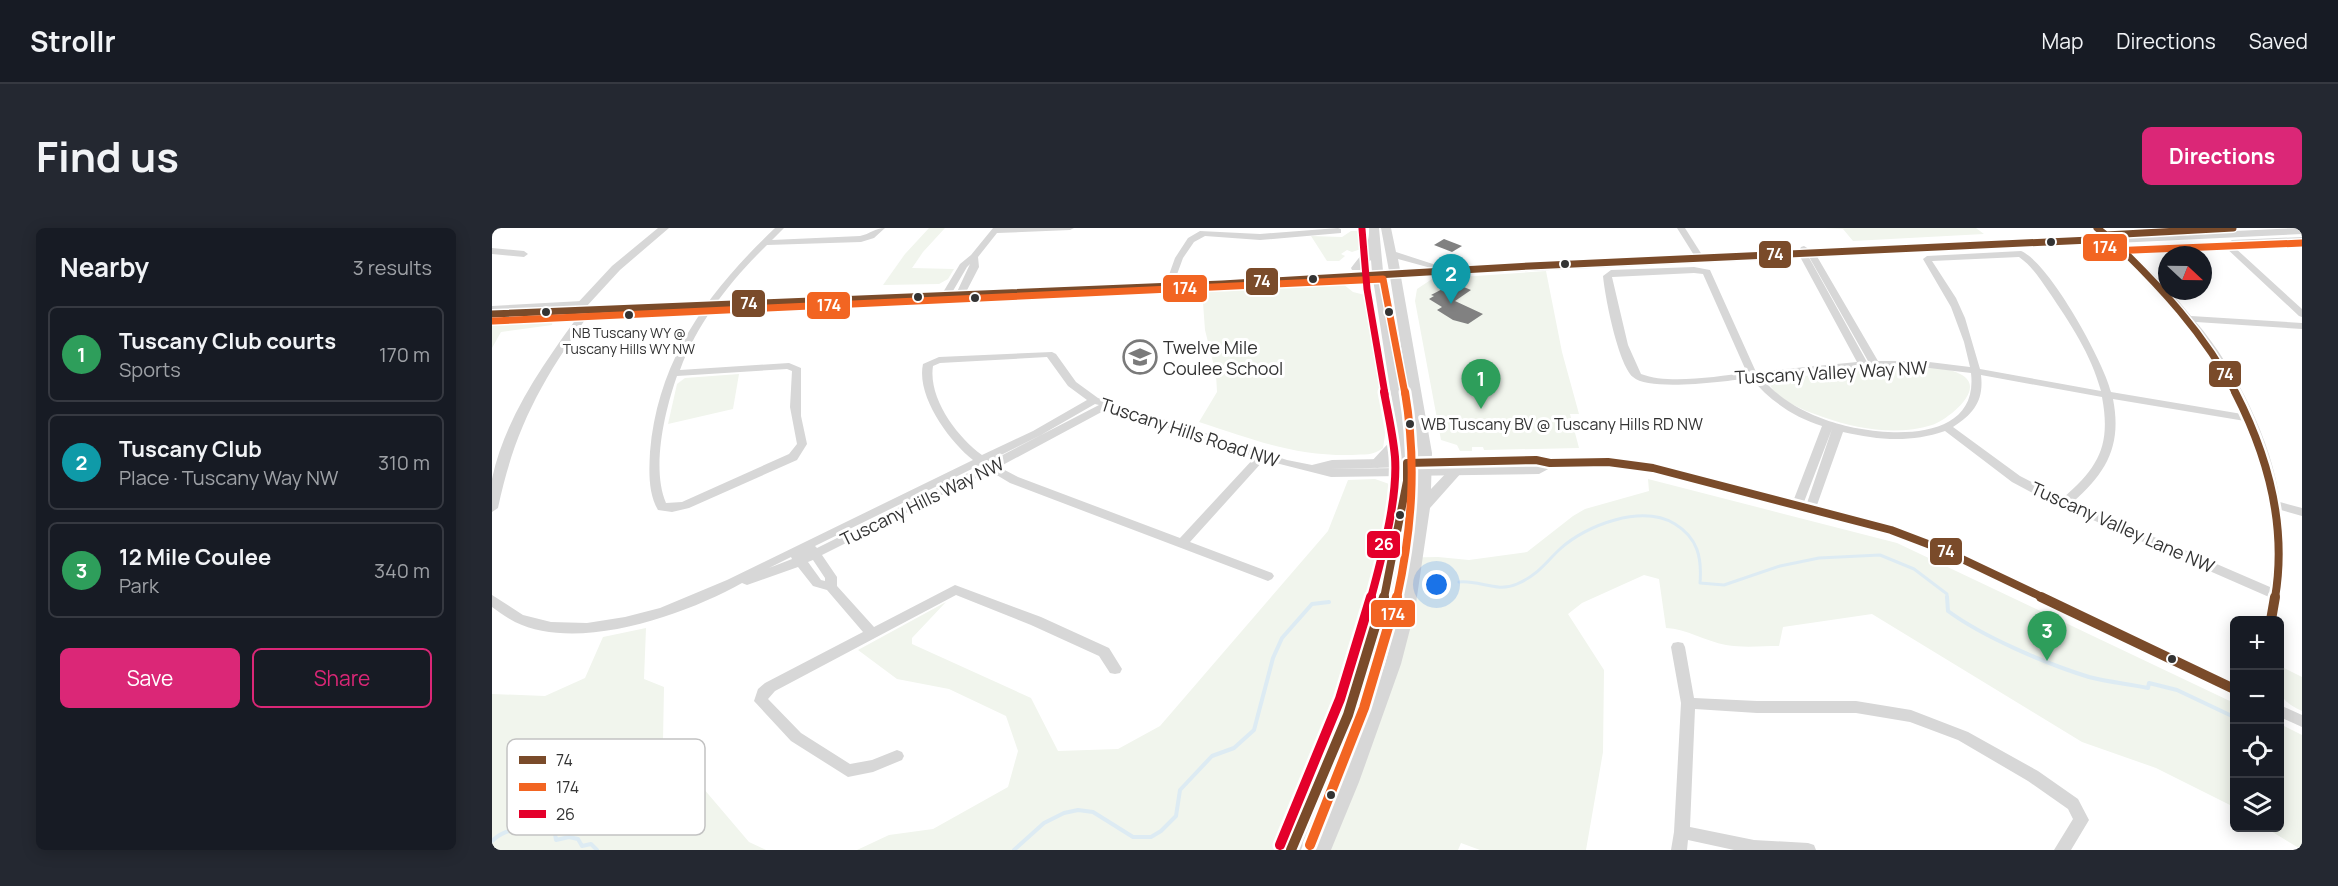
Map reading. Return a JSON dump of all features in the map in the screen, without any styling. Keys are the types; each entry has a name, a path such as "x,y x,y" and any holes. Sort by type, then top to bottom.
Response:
{"street":[{"path":"492,508 515,428 535,386 559,346 584,307 616,268 664,228"},
{"path":"584,307 673,228"},
{"path":"672,373 789,366 797,370 796,424 802,444 798,451 792,457 685,505 672,508 662,507 657,500 655,452 660,418 672,373 711,302 763,243 780,228"},
{"path":"763,243 861,239 871,236 881,228"},
{"path":"956,290 975,267 974,257 996,230 1070,228"},
{"path":"1321,850 1350,782 1393,664 1409,599 1423,506 1416,468 1407,334 1386,228"},
{"path":"1681,228 1698,255"},
{"path":"492,312 1170,281 1378,277 1394,270 1431,265 1805,252 2233,228"},
{"path":"1170,281 1179,258 1191,240 1203,233 1260,237 1338,231"},
{"path":"1356,268 1367,258 1374,231"},
{"path":"1291,850 1348,715 1386,591 1416,468 1404,434 1378,277 1374,231"},
{"path":"2105,234 2302,231"},
{"path":"2105,234 2153,277 2191,319 2225,368 2250,419 2266,464 2276,506 2280,545 2272,616"},
{"path":"2302,240 2232,243 2228,246 2302,314"},
{"path":"492,251 524,254"},
{"path":"1805,252 1876,366"},
{"path":"1805,252 1864,366"},
{"path":"1390,254 1431,265"},
{"path":"1754,375 1765,390 1784,404 1833,427 1896,436 1947,428 1972,407 1977,391 1975,372 1957,311 1927,261 1930,258 1973,255 2018,254 2026,257 2075,322 2106,394 2110,427 2106,454 2097,474 2064,503"},
{"path":"1394,270 1419,273 1698,255"},
{"path":"1170,281 1356,268 1378,277"},
{"name":"Tuscany Valley Way NW","path":"1754,375 1736,341 1708,273 1694,270 1657,271 1611,273 1607,276 1620,333 1634,374 1643,379 1665,381 1920,364 2250,419"},
{"path":"1400,299 1411,279 1419,273"},
{"path":"2191,319 2302,326"},
{"name":"Tuscany Hills Road NW","path":"986,464 950,432 931,395 927,364 939,360 1049,354 1053,356 1072,384 1094,400 1262,456 1331,473 1416,468"},
{"name":"Tuscany Hills Way NW","path":"986,464 1094,400"},
{"name":"Tuscany Hills Way NW","path":"492,600 507,612 531,622 560,627 595,627 631,621 666,611 732,584 768,574 797,556 986,464 1049,438 1107,405"},
{"path":"1798,504 1833,427"},
{"path":"1811,507 1833,427"},
{"name":"Tuscany Valley Lane NW","path":"1947,428 2016,479 2064,503 2275,594"},
{"path":"1377,463 1404,434"},
{"path":"1182,543 1262,456"},
{"path":"1416,468 1536,460 1550,463 1608,462 1653,468 1811,507 1915,538 2230,687"},
{"name":"Tuscany Hills Road NW","path":"1315,468 1332,464 1377,463 1416,468"},
{"path":"1416,468 1455,472 1539,470 1550,463"},
{"path":"986,464 1014,480 1268,576"},
{"path":"1423,506 1431,500 1443,482 1455,472"},
{"path":"2276,506 2302,512"},
{"path":"811,549 831,577 831,587"},
{"path":"797,556 817,583 831,587 871,632"},
{"path":"897,756 873,766 848,771 796,737 761,701 763,693 871,632 955,590 1036,621 1104,652 1115,669"},
{"path":"1678,647 1688,703 1682,832 1679,850"},
{"path":"1688,703 1757,707 1856,707 1901,714 1946,729 1980,745 2073,804 2081,820 2062,850"},
{"path":"2284,713 2302,721"},
{"path":"1682,832 1754,847 1808,850"}],"shaded area":[{"path":"929,228 945,228 912,268 954,269 948,279 939,284 883,285 905,254"},
{"path":"1823,228 1976,228 1984,234 1853,241 1843,229"},
{"path":"1351,231 1361,231 1361,249 1352,252 1347,250 1341,254 1345,256 1339,261 1327,261 1311,236 1342,237"},
{"path":"1546,271 1562,352 1579,414 1570,414 1579,448 1484,450 1483,447 1472,447 1472,451 1460,451 1457,445 1441,440 1415,301 1417,289 1432,279"},
{"path":"1343,284 1353,292 1369,296 1386,429 1383,448 1376,452 1352,455 1311,453 1274,446 1199,422 1217,392 1216,374 1205,330 1202,289"},
{"path":"492,319 553,319 552,325 501,332 492,348"},
{"path":"1929,367 1953,371 1968,380 1970,387 1968,395 1947,417 1932,425 1905,430 1877,430 1849,425 1808,412 1779,395 1769,384 1771,380 1779,378"},
{"path":"739,374 733,409 668,424 677,384 685,378"},
{"path":"1375,479 1392,485 1394,491 1385,558 1438,557 1469,560 1527,552 1585,509 1649,491 1648,479 1897,543 2230,701 2230,805 2156,768 2082,742 1872,614 1783,627 1779,646 1726,645 1666,628 1659,579 1644,575 1582,603 1568,614 1604,670 1603,752 1586,850 1480,850 1461,843 1458,850 1329,850 1374,734 1411,616 1369,623 1327,738 1277,850 857,850 889,835 933,829 1008,787 1018,751 1006,716 949,689 897,679 858,650 946,602 912,638 912,644 1031,698 1058,751 1118,749 1160,726 1328,531 1348,480"},
{"path":"646,628 644,679 664,687 663,739 507,739 507,835 705,835 705,790 749,842 766,850 492,850 492,694 545,696 585,678 603,637"},
{"path":"2284,668 2302,677 2302,711 2284,699"},
{"path":"2284,726 2302,735 2302,850 2273,832 2284,832"}],"building":[{"path":"1444,239 1462,246 1452,252 1434,245"},
{"path":"1450,285 1459,285 1471,290 1455,301 1483,314 1468,324 1453,320 1437,310 1442,307 1429,299 1434,296 1431,295"}],"waterway":[{"path":"1459,582 1495,587 1517,584 1536,573 1560,549 1584,532 1615,520 1647,516 1662,518 1675,524 1694,542 1699,557 1700,583 1724,585 1780,566 1819,558 1880,555 1914,569 1947,594 1947,597"},
{"path":"1947,597 1948,611 1962,621 2035,657 2096,679 2148,688 2149,683 2177,690 2230,715"},
{"path":"1014,850 1044,823 1064,813 1078,810 1093,812 1133,837 1151,837 1161,831 1176,816 1180,790 1212,756 1234,748 1254,730 1273,658 1282,638 1312,604 1329,602"},
{"path":"492,841 507,832"},
{"path":"555,835 556,840 569,837 578,839 582,846 591,844 597,850"}],"transit line":[{"name":"74","path":"2097,228 2106,235 2233,228"},
{"name":"26","path":"1280,845 1326,736 1353,662 1374,586 1393,491 1395,456 1367,289 1362,229"},
{"name":"174","path":"2090,237 2110,251 2302,243"},
{"name":"74","path":"492,314 1222,284 1530,266 2111,239 2175,305 2203,341 2228,379 2249,419 2265,461 2275,505 2279,561 2272,616"},
{"name":"174","path":"493,321 1383,279 1412,441 1411,512 1405,560 1381,659 1347,755 1310,845"},
{"name":"74","path":"1291,850 1348,715 1386,591 1407,481 1407,463 1536,460 1550,463 1608,462 1653,468 1891,530 1941,549 2230,687"}],"place":[{"name":"Tuscany Club","path":"1451,304"},
{"name":"NB Tuscany WY @ Tuscany Hills WY NW","path":"629,315"},
{"name":"Twelve Mile Coulee School","path":"1140,357"},
{"name":"Tuscany Club courts","path":"1481,409"},
{"name":"WB Tuscany BV @ Tuscany Hills RD NW","path":"1410,424"},
{"name":"12 Mile Coulee","path":"2047,661"}]}
